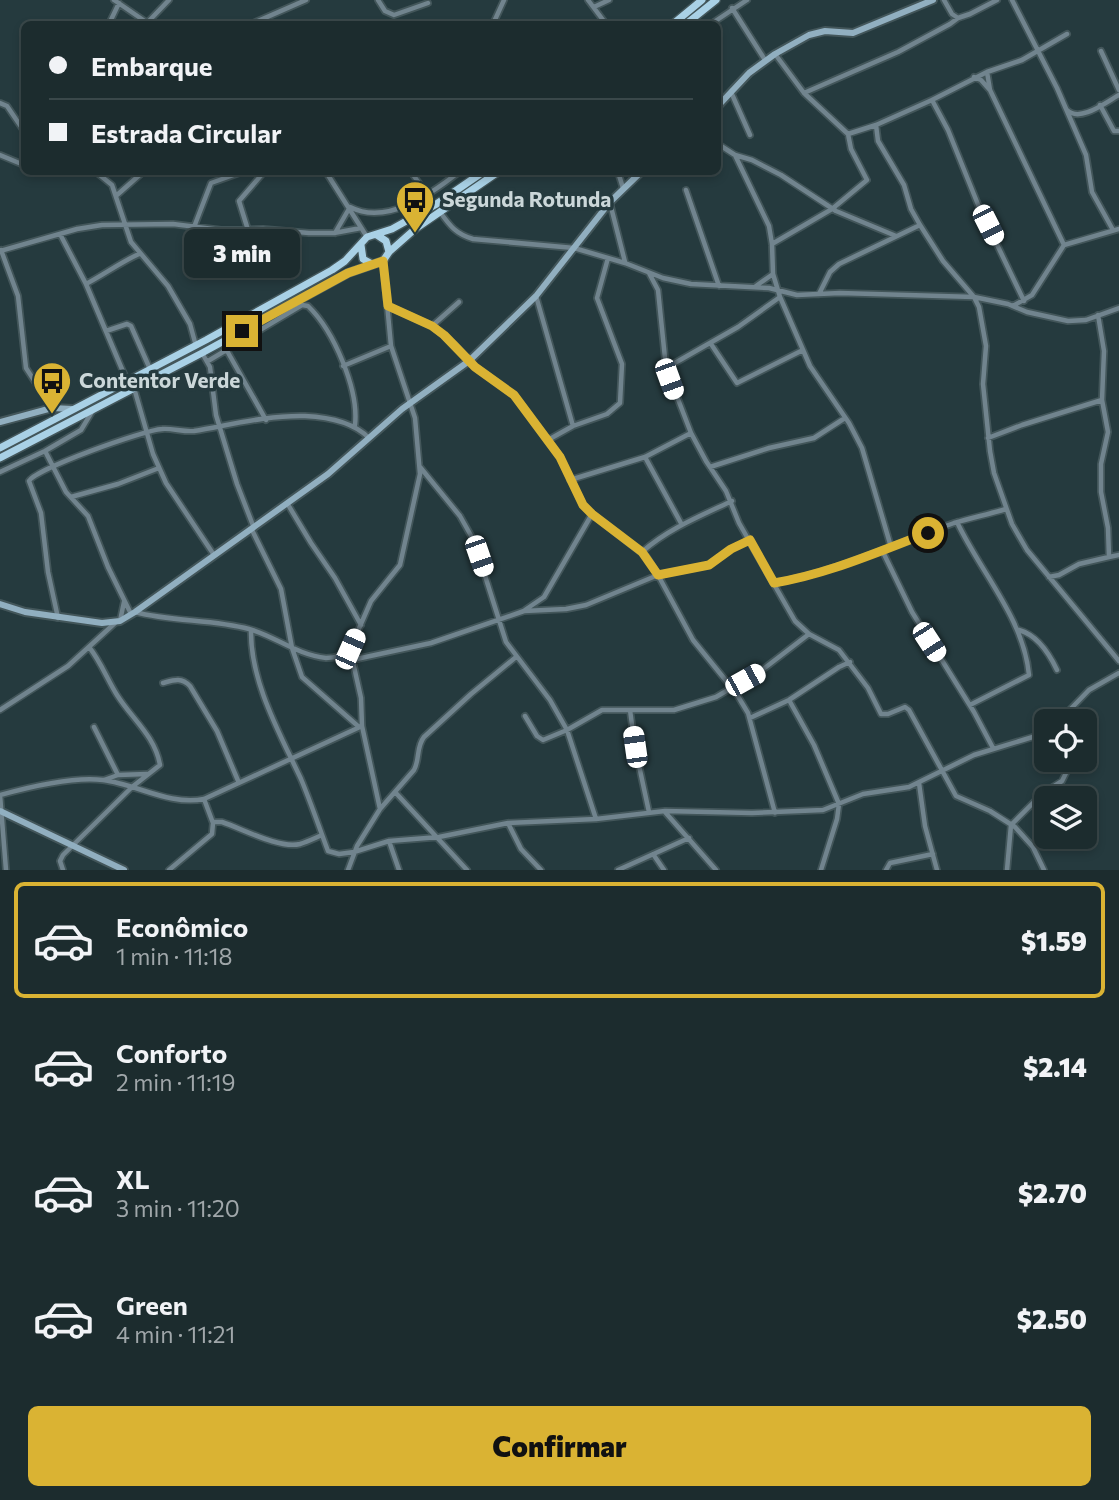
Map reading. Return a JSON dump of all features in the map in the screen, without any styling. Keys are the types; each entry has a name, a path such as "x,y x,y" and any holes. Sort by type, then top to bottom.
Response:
{"main road":[{"path":"677,21 702,0"},
{"path":"691,21 716,0"},
{"path":"0,448 196,346 332,270 367,237 377,235 435,205 479,175"},
{"path":"0,458 348,273 383,261 389,252 415,229 494,175"},
{"path":"377,235 387,241 389,252"},
{"path":"360,245 361,255 372,264"}],"street":[{"path":"151,21 169,0"},
{"path":"258,21 306,0"},
{"path":"378,0 385,11 394,15 406,13 428,3"},
{"path":"494,21 503,0"},
{"path":"588,0 604,21"},
{"path":"594,7 609,0"},
{"path":"715,21 747,0"},
{"path":"721,102 730,90 765,60 809,35 825,31 853,33 933,0"},
{"path":"944,0 952,14 958,18"},
{"path":"804,93 898,52 958,18 997,0"},
{"path":"1012,0 1086,155 1092,192 1116,229 1064,245 1039,285 1024,301 1013,306"},
{"path":"110,21 117,2 144,21"},
{"path":"732,8 765,60"},
{"path":"848,134 876,125 932,100 973,77 1022,60 1068,34"},
{"path":"1101,51 1119,89"},
{"path":"772,244 832,209 867,180 851,149 848,134 804,93 775,54"},
{"path":"987,72 990,90 1064,245"},
{"path":"973,77 981,80 990,90"},
{"path":"730,90 750,135"},
{"path":"1065,108 1071,114 1081,115 1119,95"},
{"path":"932,100 1024,301"},
{"path":"0,103 7,106 21,127"},
{"path":"1100,105 1114,131 1119,131"},
{"path":"876,125 878,141 904,185 911,209 943,261 974,297 982,317 986,346 983,384 988,438 994,472 1006,509 1018,535 1048,577 1119,660"},
{"path":"721,146 781,175 832,209 895,236"},
{"path":"0,155 21,164"},
{"path":"736,155 769,226 773,274 780,294 803,351 822,387 845,418 862,448 891,547"},
{"path":"100,175 112,185 117,195 123,225 131,242 168,286 193,333 196,346"},
{"path":"117,195 140,175"},
{"path":"194,227 211,183 232,175"},
{"path":"248,230 239,201 261,175"},
{"path":"328,175 367,237"},
{"path":"413,175 435,205"},
{"path":"350,207 370,213 387,212 427,194 455,175"},
{"path":"619,175 623,188"},
{"path":"0,710 68,666 118,622 328,474 411,402 469,361 536,296 610,202 638,175"},
{"path":"685,190 719,286"},
{"path":"610,202 625,263"},
{"path":"334,233 350,207"},
{"path":"440,212 451,228 461,236 574,247 663,278 691,284 755,287 780,294 797,295 974,297 1069,321 1086,320 1119,308"},
{"path":"52,408 26,368 18,296 1,250 89,226 173,224 221,230 334,233 361,228"},
{"path":"819,294 830,272 839,264 920,225"},
{"path":"60,234 86,284 127,381"},
{"path":"86,284 139,254"},
{"path":"548,440 573,426 607,414 618,406 621,398 622,364 597,298 608,258"},
{"path":"340,657 350,649 371,601 400,565 420,474 415,418 391,346 383,261"},
{"path":"649,273 658,290 666,368 691,433 732,501 739,523 795,621 809,634 839,650 868,688 881,714 888,715 905,707 909,710 956,796 990,811 1022,833 1044,870"},
{"path":"755,287 773,274"},
{"path":"658,290 663,278"},
{"path":"666,368 738,327 780,294"},
{"path":"536,296 573,426"},
{"path":"432,326 459,302"},
{"path":"208,361 305,305 319,317 328,331 343,366 355,402 355,425"},
{"path":"388,306 432,326 469,361 514,395 560,457 576,494 592,514 642,552 658,575 693,640 732,688 750,718 775,813"},
{"path":"1098,315 1104,351 1102,400 1108,432 1101,464 1101,492 1108,528 1109,557"},
{"path":"106,331 127,324 131,326 150,369"},
{"path":"193,333 206,340"},
{"path":"711,344 737,383 803,351"},
{"path":"343,366 391,346"},
{"path":"226,349 266,419"},
{"path":"202,352 208,361 219,425 240,494 281,589 292,648 302,677 361,727"},
{"path":"664,358 675,362"},
{"path":"134,388 159,468 174,496 214,555"},
{"path":"988,438 1032,421 1102,400"},
{"path":"0,422 52,408 73,410"},
{"path":"0,472 81,430 94,408"},
{"path":"58,618 48,572 41,513 29,481 34,475 148,431 164,428 193,431 219,425 306,416 355,425 369,438"},
{"path":"710,467 769,448 814,438 845,418"},
{"path":"570,480 645,457 691,433"},
{"path":"45,451 71,497 88,516 124,601 133,613 216,622 251,630 292,648 326,658 353,660 431,643 524,611 566,610 586,605 658,575 709,565 731,549 750,540"},
{"path":"645,457 682,524"},
{"path":"420,466 460,516 474,541 506,642 550,701 567,730 596,820"},
{"path":"71,497 118,484 159,468"},
{"path":"642,552 682,524 732,501"},
{"path":"287,503 335,578 361,626"},
{"path":"774,583 852,563 957,522 1006,509"},
{"path":"524,611 544,597 592,514"},
{"path":"957,522 1018,629 1029,675 970,705"},
{"path":"882,550 918,622 970,705 993,748"},
{"path":"1048,577 1059,575 1079,564 1119,555"},
{"path":"118,622 124,601"},
{"path":"0,604 58,618 118,622"},
{"path":"1018,629 1032,635 1057,670"},
{"path":"251,630 251,649 257,670 291,761 309,799 328,851 339,854 389,841 439,837 508,823 596,820 665,811 775,813 823,810 863,794 891,791 919,783 959,761 1034,737"},
{"path":"525,716 540,739 567,730 602,710 680,709 732,688 778,659 809,634"},
{"path":"63,870 60,861 72,847 132,787 160,765 142,726 118,697 89,647"},
{"path":"350,649 361,698 361,727 380,809"},
{"path":"348,870 354,852 380,809 418,764 419,743 516,657"},
{"path":"750,718 789,700 850,662"},
{"path":"1069,709 1088,690 1119,673"},
{"path":"163,683 178,679 190,685 216,731 240,783"},
{"path":"789,700 814,745 839,803 837,819 821,870"},
{"path":"630,710 649,812"},
{"path":"94,727 118,775"},
{"path":"103,780 181,800 204,799 361,727"},
{"path":"1007,870 1011,825 1042,794 1062,781 1066,772"},
{"path":"6,870 0,794 65,782 148,774"},
{"path":"919,783 925,826 937,870"},
{"path":"395,792 467,870"},
{"path":"169,870 212,834 213,822 204,799"},
{"path":"1,811 124,870"},
{"path":"665,811 716,870"},
{"path":"213,822 222,822 292,844 322,835"},
{"path":"508,823 521,849 541,870"},
{"path":"618,870 688,838"},
{"path":"389,841 399,870"},
{"path":"653,854 664,870"},
{"path":"886,870 890,863 933,854"}],"place":[{"name":"Segunda Rotunda","path":"415,234"},
{"name":"Contentor Verde","path":"52,415"}],"route":[{"path":"242,331 348,273 383,261 388,306 432,326 454,344 475,367 514,395 560,457 583,505 642,552 658,575 709,565 731,549 750,540 774,583 852,563 928,533"}]}
